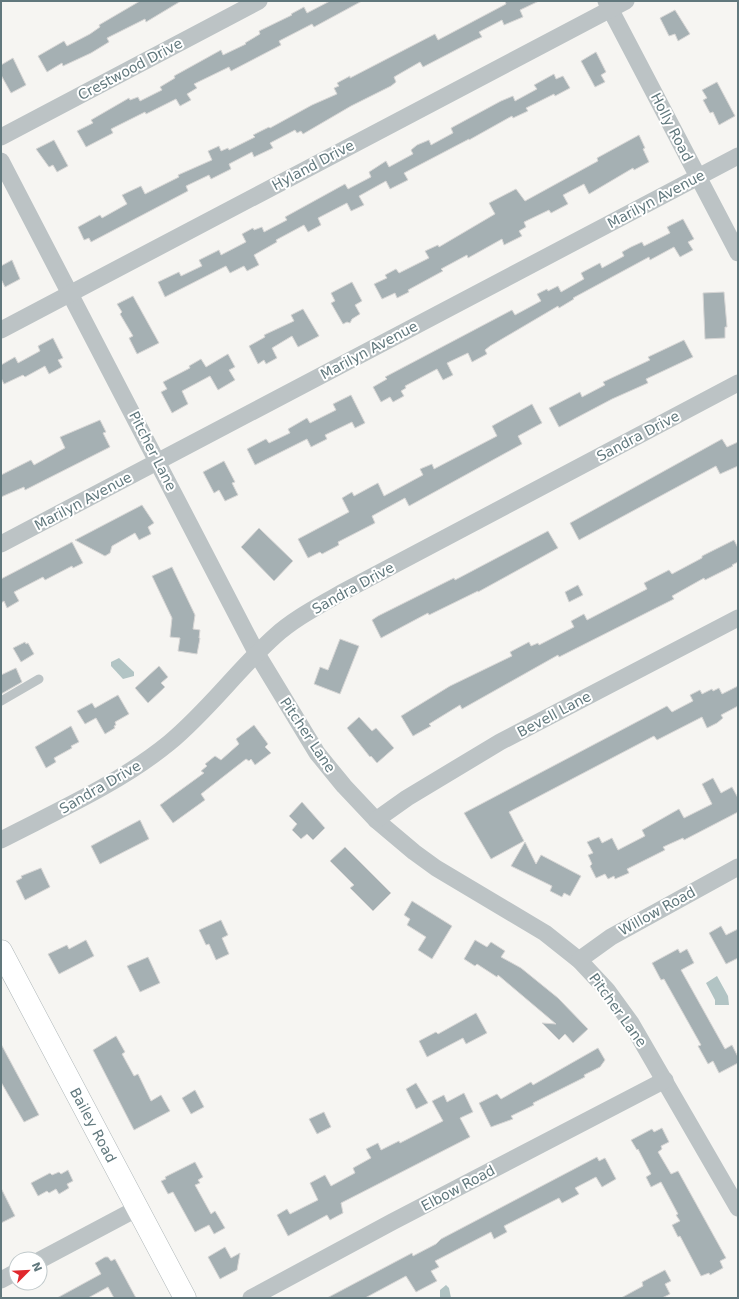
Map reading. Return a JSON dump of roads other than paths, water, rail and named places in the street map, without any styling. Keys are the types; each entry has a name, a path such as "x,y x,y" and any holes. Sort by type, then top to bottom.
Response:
{"street":[{"name":"Crestwood Drive","path":"1,137 259,1"},
{"name":"Hyland Drive","path":"1,330 609,5 626,1"},
{"name":"Holly Road","path":"609,5 738,253"},
{"name":"Marilyn Avenue","path":"1,544 738,156"},
{"name":"Pitcher Lane","path":"1,161 257,654 318,753 344,786 376,820 436,868 545,933 579,960 607,990 631,1023 738,1208"},
{"name":"Sandra Drive","path":"1,840 71,804 138,766 169,743 212,703 276,635 299,618 342,593 738,383"},
{"name":"Bevell Lane","path":"376,820 407,798 500,742 738,618"},
{"name":"Willow Road","path":"579,960 611,937 738,867"},
{"name":"Bailey Road","path":"2,956 185,1298"},
{"name":"Elbow Road","path":"251,1298 399,1218 665,1080"},
{"path":"48,1256 138,1208"}],"lane":[{"path":"1,701 39,680"}]}
